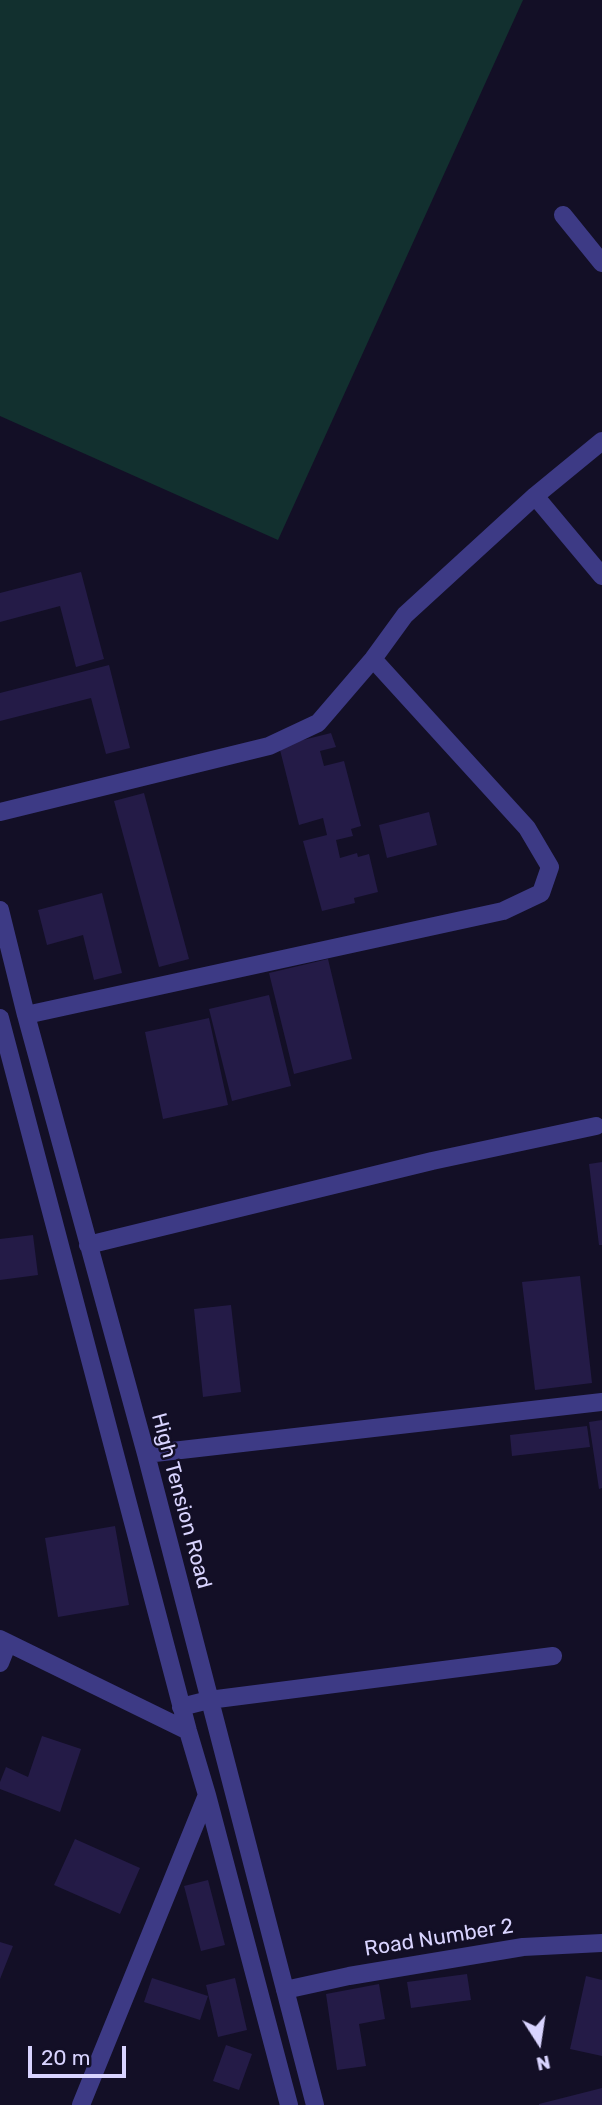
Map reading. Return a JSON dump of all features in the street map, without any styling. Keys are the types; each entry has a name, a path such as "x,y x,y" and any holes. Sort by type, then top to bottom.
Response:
{"street":[{"path":"563,215 602,263"},
{"path":"0,812 269,746 318,723 373,659 405,615 535,496 602,441"},
{"path":"535,496 602,576"},
{"path":"26,1015 503,911 541,892 550,867 527,828 373,659"},
{"name":"High Tension Road","path":"0,910 26,1015 146,1454 315,2105"},
{"path":"0,1018 181,1707 289,2105"},
{"path":"88,1245 432,1161 596,1126"},
{"path":"146,1454 602,1402"},
{"path":"0,1663 4,1641 188,1731"},
{"path":"181,1707 209,1700 553,1656"},
{"path":"81,2105 207,1795"},
{"name":"Road Number 2","path":"285,1990 349,1976 523,1947 602,1943"}],"green space":[{"path":"0,0 523,0 278,540 0,416"}],"building":[{"path":"81,572 104,659 76,667 60,606 0,622 0,593"},
{"path":"109,665 130,748 106,754 91,698 0,721 0,693"},
{"path":"331,733 336,747 320,751 324,766 344,761 361,826 351,829 353,836 336,840 340,858 357,853 358,857 369,854 378,892 354,898 355,903 322,911 303,841 327,835 323,818 299,825 279,746"},
{"path":"144,793 189,959 159,967 114,801"},
{"path":"429,812 437,845 387,858 379,825"},
{"path":"102,893 122,973 94,980 83,935 47,945 38,910"},
{"path":"328,959 352,1059 294,1074 269,973"},
{"path":"269,995 291,1086 232,1101 209,1009"},
{"path":"209,1018 228,1105 163,1119 145,1032"},
{"path":"602,1162 602,1245 599,1245 589,1164"},
{"path":"33,1235 38,1275 0,1280 0,1239"},
{"path":"580,1276 592,1383 535,1390 522,1282"},
{"path":"231,1305 241,1392 203,1397 194,1309"},
{"path":"602,1420 602,1488 599,1489 589,1422"},
{"path":"587,1426 590,1447 512,1456 510,1435"},
{"path":"115,1526 129,1605 58,1617 45,1538"},
{"path":"42,1736 81,1749 60,1812 0,1789 6,1767 28,1777"},
{"path":"75,1839 140,1868 120,1914 54,1885"},
{"path":"208,1880 225,1945 201,1951 184,1886"},
{"path":"0,1942 13,1946 0,1979"},
{"path":"467,1974 471,2000 411,2008 407,1982"},
{"path":"586,1976 602,1980 602,2056 570,2049"},
{"path":"152,1978 208,1996 200,2020 144,2002"},
{"path":"235,1978 247,2030 218,2037 206,1985"},
{"path":"379,1984 385,2019 359,2024 366,2066 337,2070 326,1994"},
{"path":"226,2045 252,2054 239,2090 213,2081"},
{"path":"602,2088 602,2105 539,2105 539,2104"}]}
